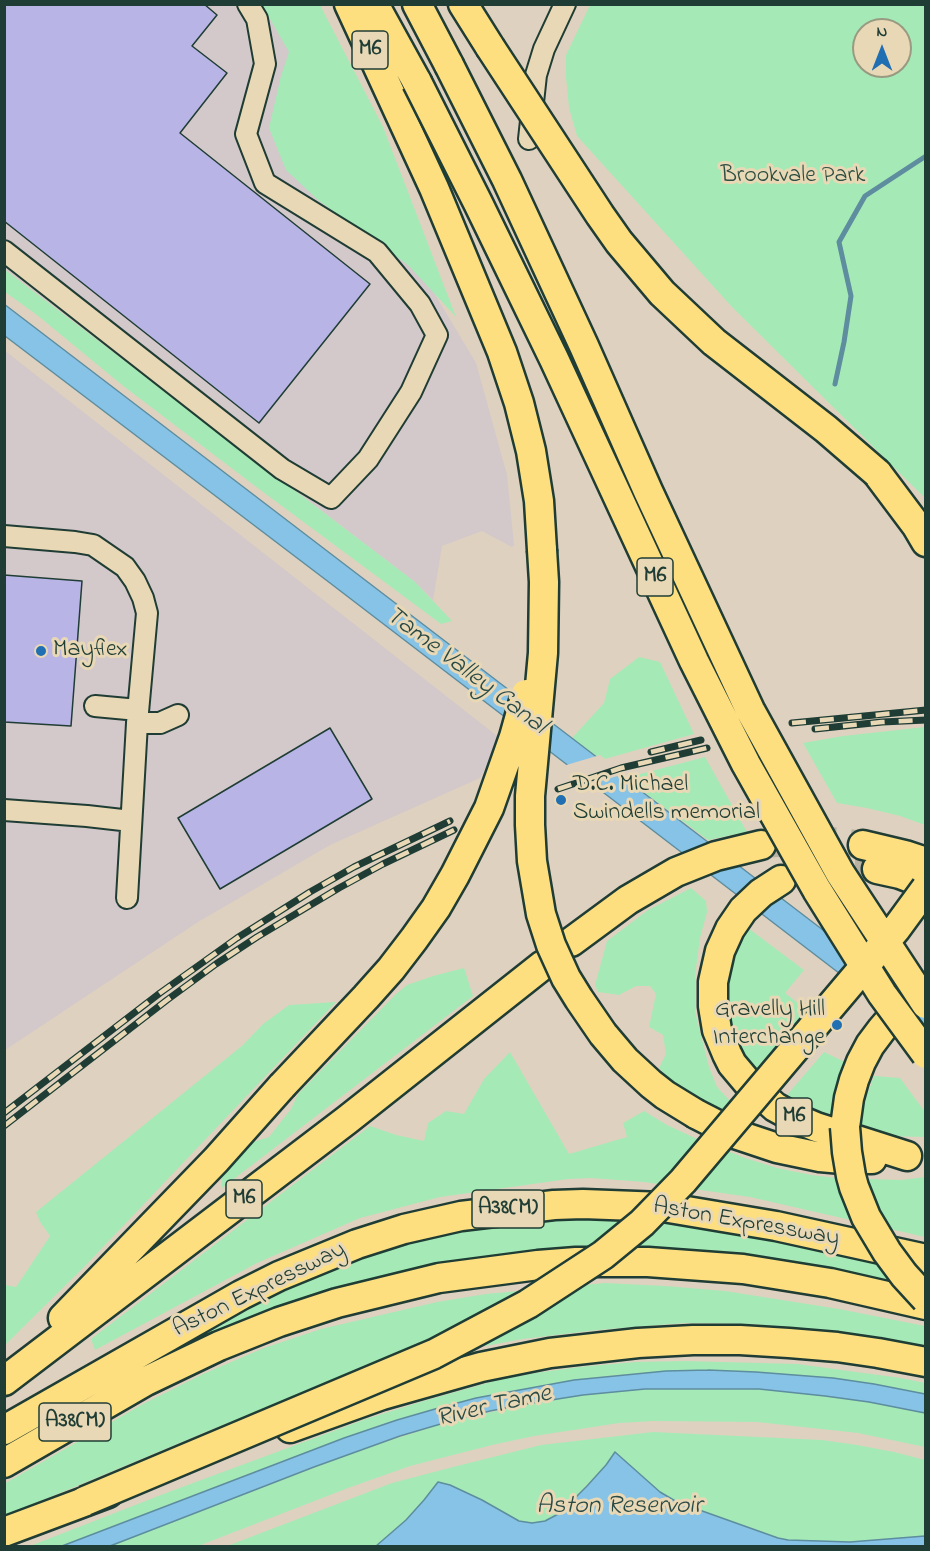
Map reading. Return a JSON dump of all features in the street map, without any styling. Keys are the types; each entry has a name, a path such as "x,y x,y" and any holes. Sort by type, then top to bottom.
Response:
{"highway":[{"name":"M6","path":"349,4 434,188 502,352 519,403 535,476 544,582 543,653 530,796 530,825 535,881 543,921 566,978 603,1035 625,1060 665,1095 696,1114 756,1142 798,1153 842,1159 916,1155"},
{"name":"M6","path":"374,4 417,82 478,203 554,359 694,661 746,764 817,890 882,994 926,1054"},
{"name":"M6","path":"417,4 512,189 750,710 840,873 926,1004"},
{"path":"463,4 600,215 626,251 662,293 714,342 826,429 926,519"},
{"path":"877,473 926,542"},
{"name":"M6","path":"4,1379 216,1160 366,997 436,908 489,808 514,737 524,700 537,626 542,550"},
{"path":"571,942 637,894 676,872 716,856 761,845"},
{"path":"85,1501 434,1354 528,1305 603,1255 642,1223 683,1181 896,929 926,886 881,859 926,862"},
{"name":"M6","path":"781,880 761,893 743,910 730,929 717,959 713,982 713,1006 717,1030 726,1054 748,1083 775,1107 795,1118 916,1155"},
{"name":"M6","path":"4,1379 347,1120 543,965"},
{"name":"M6","path":"926,990 895,1014 870,1045 854,1080 845,1127 851,1176 866,1217 887,1252 926,1299"},
{"name":"Aston Expressway","path":"4,1430 279,1276 357,1244 404,1229 461,1216 554,1204 663,1207 776,1226 920,1257"},
{"name":"Aston Expressway","path":"4,1463 146,1381 219,1346 279,1322 337,1303 440,1278 576,1262 648,1262 743,1269 830,1283 926,1305"},
{"path":"4,1532 382,1395 481,1367 550,1353 638,1342 740,1340 837,1347 926,1362"}],"street":[{"path":"4,251 282,469 331,498 368,459 411,392 437,334 420,304 377,252 265,183 246,134 265,64 257,19 248,4"},
{"path":"529,139 537,75 544,49 565,4"},
{"path":"4,536 93,545 125,567 135,581 147,613 137,717 127,898"},
{"path":"95,706 160,723 178,715"},
{"path":"4,810 131,821"}],"shaded area":[{"path":"4,5 262,5 476,363 507,475 514,545 512,547 482,531 442,546 433,600 415,582 5,269"},
{"path":"4,350 501,739 480,778 330,845 198,922 5,1050"}],"green space":[{"path":"262,5 320,5 383,127 456,317 408,265 318,200 286,170 269,128 289,52"},
{"name":"Brookvale Park","path":"590,5 925,5 925,498 732,307 577,136 569,108 566,55"},
{"path":"4,269 415,582 452,621 441,624 122,385 37,315 5,292"},
{"path":"639,657 660,662 694,734 601,760 572,738 604,703 610,679"},
{"path":"925,727 925,825 900,816 837,803 803,743 843,736"},
{"path":"705,757 747,832 708,840 625,778"},
{"path":"691,888 706,901 707,912 700,938 695,975 695,1012 709,1067 717,1087 731,1102 722,1112 668,1078 659,1068 666,1054 663,1035 649,1027 656,994 650,986 636,986 619,995 598,992 595,985 607,941 648,910"},
{"path":"744,925 804,970 785,993 808,1011 754,1077 732,1047 723,978"},
{"path":"464,968 473,996 222,1188 222,1172 253,1142 269,1137 291,1109 298,1094 396,994 407,985"},
{"path":"336,1002 85,1266 5,1345 5,1285 16,1287 50,1236 36,1212 243,1045 263,1024 289,1005"},
{"path":"510,1052 569,1154 627,1137 623,1123 644,1111 695,1138 777,1168 836,1178 901,1180 925,1177 925,1237 750,1197 644,1182 591,1178 568,1179 440,1197 360,1218 257,1263 95,1350 91,1339 370,1126 424,1141 428,1123 446,1111 464,1114 484,1079"},
{"path":"824,1052 851,1065 833,1123 781,1102"},
{"path":"874,1076 900,1078 925,1112 925,1137 885,1136 861,1131 862,1109"},
{"path":"630,1216 708,1226 925,1272 925,1291 580,1251 145,1369 137,1367 222,1320 316,1274 372,1252 438,1234 509,1221"},
{"path":"605,1283 725,1291 839,1309 925,1326 925,1346 872,1337 752,1324 685,1323 523,1339 387,1364 218,1427 5,1516 4,1484 143,1404 203,1374 264,1348 321,1329 437,1302 486,1294"},
{"path":"635,1362 797,1364 901,1378 925,1383 925,1394 833,1378 708,1370 574,1380 476,1398 397,1420 62,1546 30,1546 366,1419 427,1400 498,1380 535,1373"},
{"path":"645,1389 759,1389 869,1402 917,1411 925,1413 925,1447 858,1433 757,1422 619,1423 534,1436 410,1466 198,1546 110,1546 357,1451 444,1423 526,1404 583,1395"},
{"path":"653,1432 822,1440 894,1452 925,1460 925,1536 850,1542 778,1538 677,1502 660,1492 615,1452 606,1465 560,1513 545,1521 532,1523 519,1521 482,1500 438,1482 406,1520 376,1546 227,1546 392,1483 541,1445"}],"water":[{"name":"Tame Valley Canal","path":"4,304 925,1008 925,1039 5,336"},
{"name":"River Tame","path":"708,1370 833,1378 920,1393 925,1394 925,1413 869,1402 759,1389 645,1389 583,1395 490,1411 400,1436 110,1546 62,1546 344,1438 435,1409 476,1398 574,1380 666,1371"},
{"name":"Aston Reservoir","path":"615,1452 660,1492 677,1502 778,1538 850,1542 925,1536 925,1546 376,1546 406,1520 438,1482 482,1500 519,1521 532,1523 545,1521 560,1513 606,1465"}],"pier":[{"path":"600,755 624,774 588,785 563,766"}],"building":[{"path":"4,4 204,4 217,15 192,46 227,73 180,133 370,284 259,423 4,221"},
{"name":"Mayflex","path":"4,575 82,581 71,726 4,722"},
{"path":"330,728 372,799 220,889 178,818"}],"waterway":[{"path":"835,384 851,296 839,242 865,196 926,156"}],"tunnel":[{"path":"766,844 812,840 863,845"},
{"path":"813,868 833,864 877,869"}],"railway":[{"path":"792,723 926,710"},
{"path":"815,729 926,720"},
{"path":"651,752 701,740"},
{"path":"558,789 621,768 707,748"},
{"path":"4,1113 160,993 237,938 354,867 450,821"},
{"path":"4,1126 167,1000 257,937 383,864 454,830"}],"place":[{"name":"Mayflex","path":"41,651"},
{"name":"D.C. Michael Swindells memorial","path":"561,800"},
{"name":"Gravelly Hill Interchange","path":"837,1025"}]}
